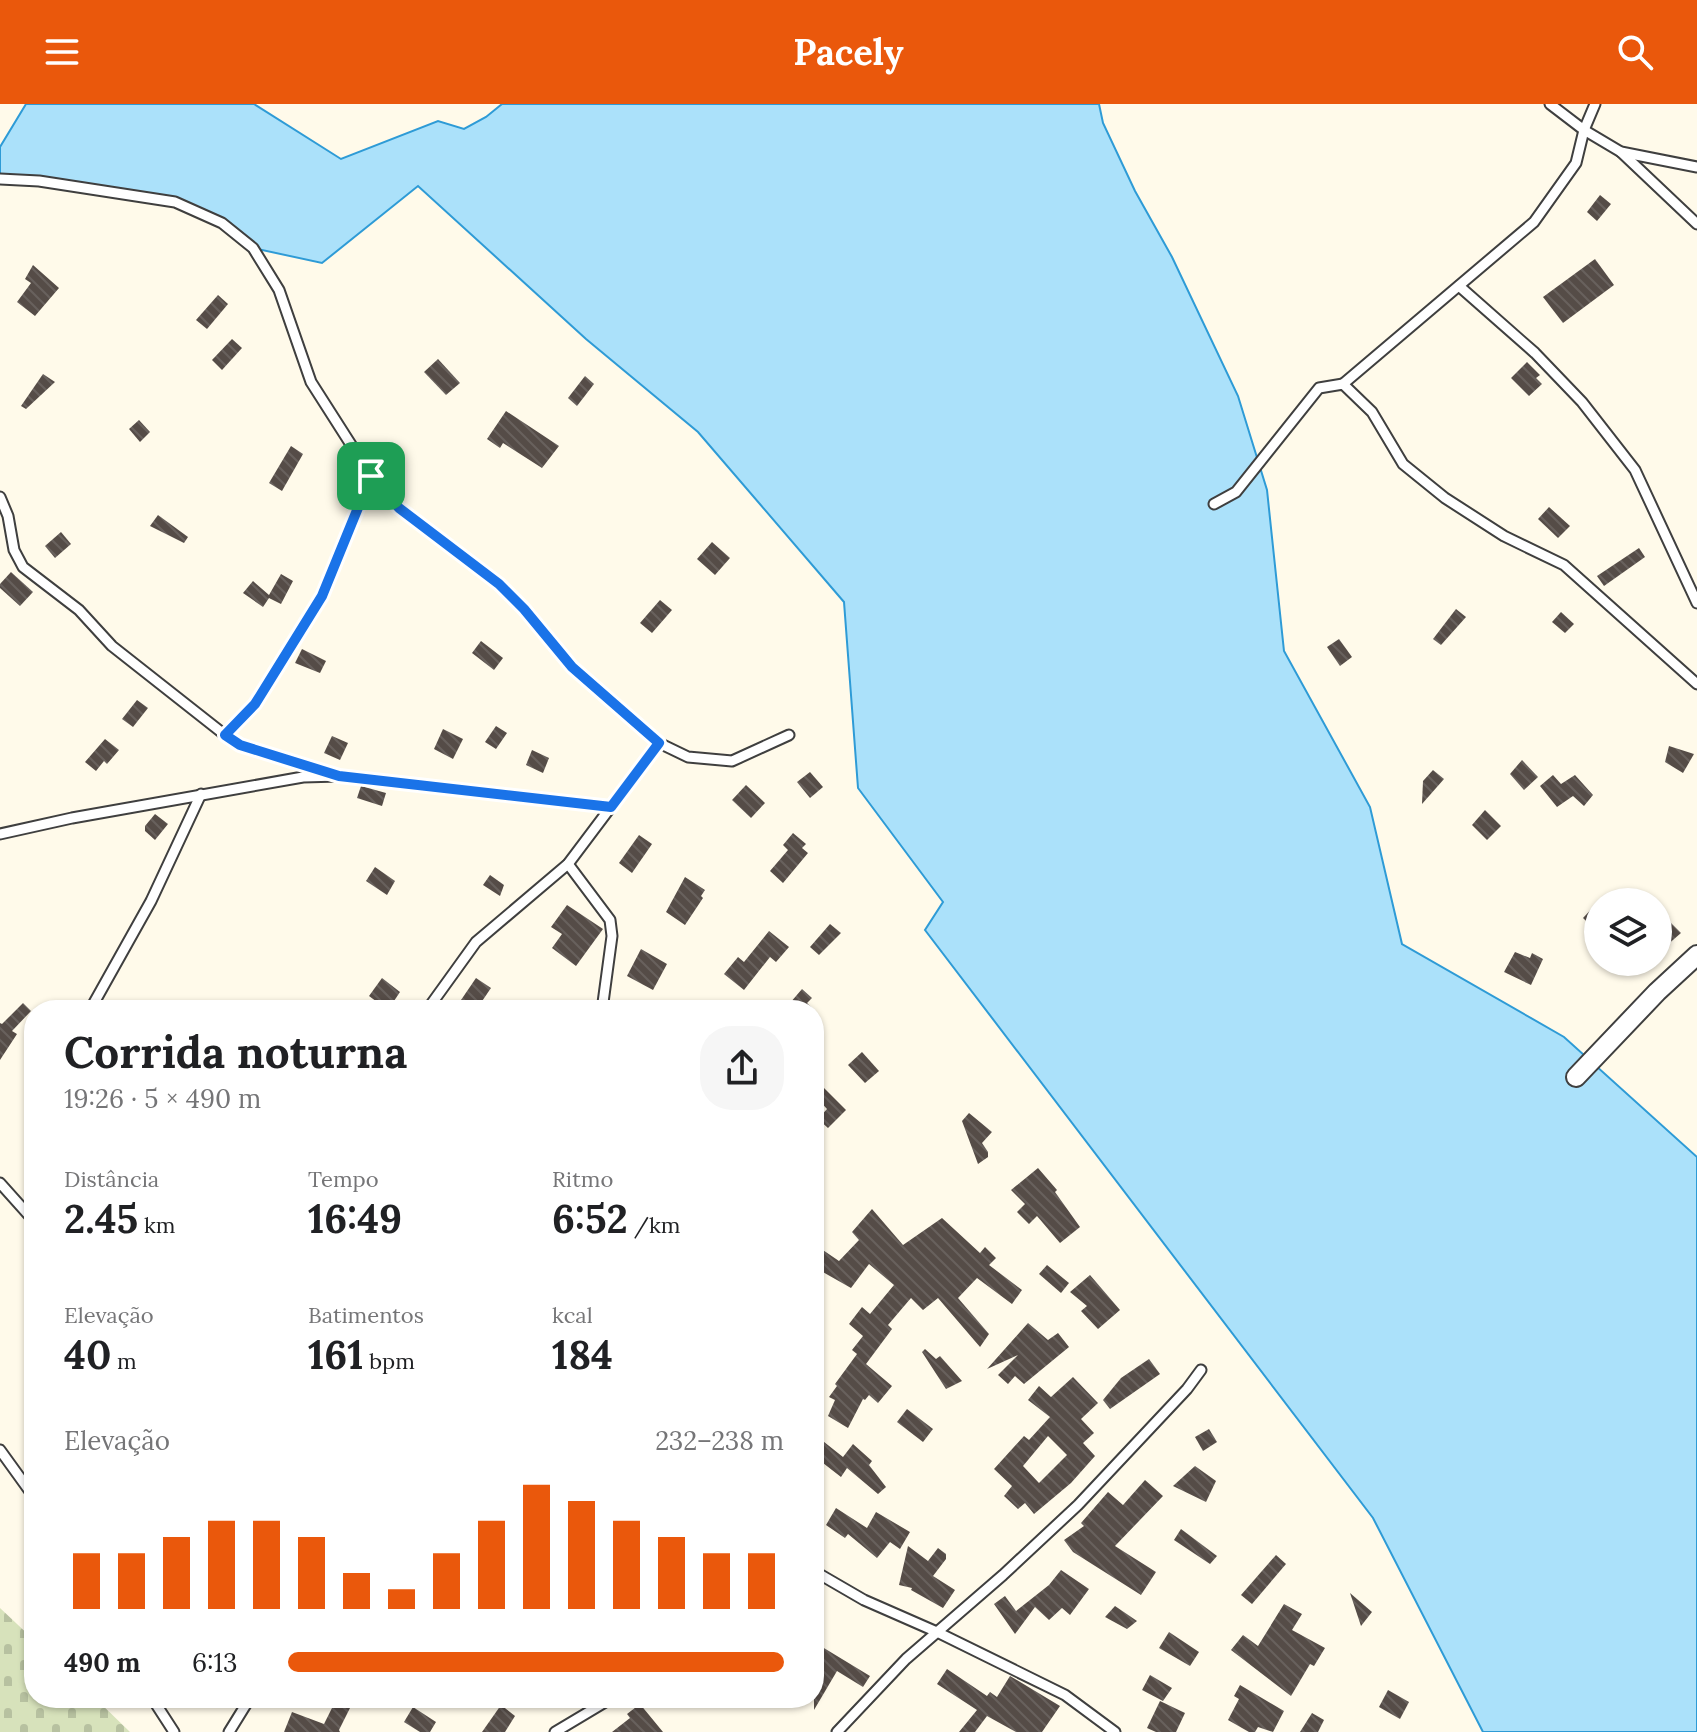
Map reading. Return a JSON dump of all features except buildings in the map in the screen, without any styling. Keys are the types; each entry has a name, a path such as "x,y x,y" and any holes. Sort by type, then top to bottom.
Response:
{"street":[{"path":"1576,1077 1697,955"}],"lane":[{"path":"1550,104 1584,130 1621,152 1697,224"},
{"path":"1214,504 1236,492 1319,388 1343,384 1534,222 1576,163 1584,130 1595,104"},
{"path":"1621,152 1697,167"},
{"path":"0,179 55,183 175,202 222,223 253,248 279,290 311,382 371,476 399,508 499,584 572,667 659,743 688,757 732,761 789,735"},
{"path":"1459,286 1545,363 1582,402 1635,470 1697,603"},
{"path":"1343,384 1372,412 1403,464 1445,498 1504,536 1564,565 1697,684"},
{"path":"225,735 255,704 322,596 371,476"},
{"path":"0,497 8,516 14,550 23,567 79,610 112,646 240,745 339,776"},
{"path":"434,1000 476,942 568,864 659,743"},
{"path":"0,834 72,818 303,777 339,776 611,807"},
{"path":"96,1000 151,901 201,794"},
{"path":"568,864 610,920 612,936 603,1000"},
{"path":"0,1183 24,1210"},
{"path":"837,1732 906,1659 1078,1505 1187,1389 1201,1370"},
{"path":"0,1450 24,1483"},
{"path":"824,1577 864,1600 1065,1695 1115,1732"},
{"path":"158,1708 174,1732"},
{"path":"229,1732 244,1708"},
{"path":"555,1732 595,1708"}],"green space":[{"path":"0,1608 24,1631 24,1708 105,1708 130,1732 0,1732"}],"water":[{"path":"26,104 254,104 341,159 438,121 464,129 502,104 1099,104 1103,123 1135,191 1172,257 1238,396 1267,490 1284,651 1370,807 1402,944 1564,1037 1697,1157 1697,1732 1483,1732 1373,1518 925,930 943,902 858,788 844,602 698,432 586,339 418,186 322,263 253,248 222,223 175,202 0,179 0,147"}],"route":[{"path":"371,476 399,508 499,584 572,667 659,743 611,807 339,776 240,745 225,735 255,704 322,596 371,476"}]}
